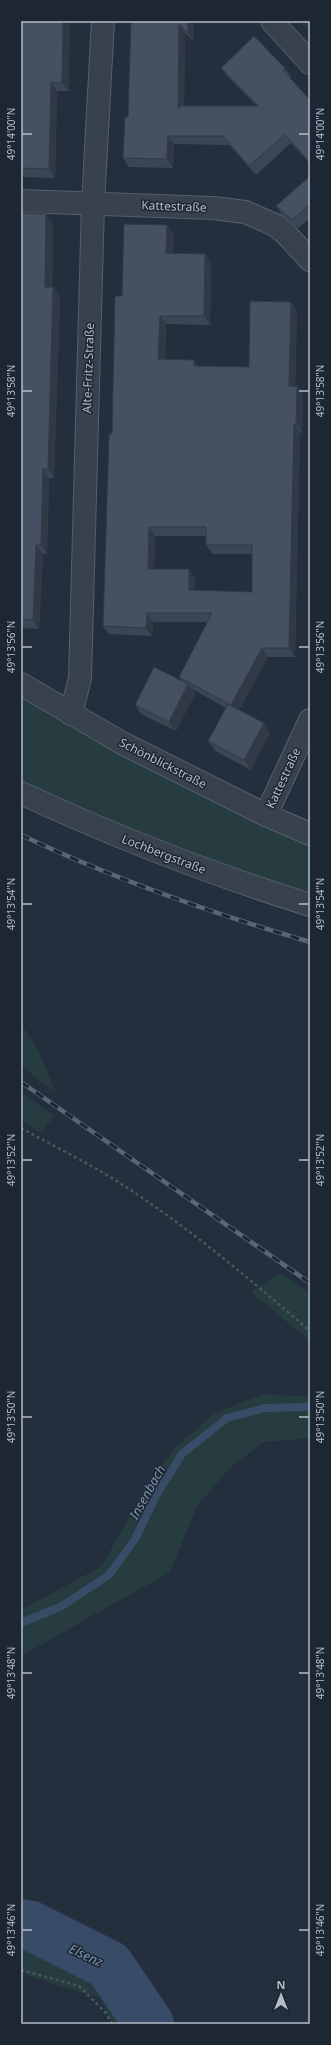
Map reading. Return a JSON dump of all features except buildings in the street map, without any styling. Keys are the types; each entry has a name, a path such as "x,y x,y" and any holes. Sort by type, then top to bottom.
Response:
{"street":[{"name":"Alte-Fritz-Straße","path":"71,714 80,678 93,203 103,21"},
{"path":"272,21 310,63"},
{"name":"Kattestraße","path":"21,201 213,208 245,212 275,225 286,234 310,260"},
{"name":"Schönblickstraße","path":"21,684 122,743 310,834"},
{"name":"Kattestraße","path":"266,814 310,720"},
{"name":"Lochbergstraße","path":"21,793 91,825 184,863 310,905"}],"path":[{"path":"21,1128 128,1188 208,1246 310,1331"},
{"path":"21,1970 79,1986 106,2013 112,2024"}],"green space":[{"path":"300,21 310,21 310,33"},
{"path":"21,690 310,843 310,891 294,888 228,867 79,809 21,780"},
{"path":"21,1024 38,1049 56,1093 21,1066"},
{"path":"21,1092 54,1116 41,1133 21,1120"},
{"path":"281,1273 310,1293 310,1341 251,1292"},
{"path":"263,1394 310,1397 310,1438 264,1442 230,1468 197,1506 170,1572 21,1656 21,1610 102,1566 151,1477 175,1448 213,1414"},
{"path":"21,1910 43,1915 117,1956 158,2012 163,2024 112,2024 99,1997 21,1973"}],"waterway":[{"name":"Insenbach","path":"21,1623 62,1606 109,1575 135,1539 157,1494 182,1454 227,1418 265,1408 310,1407"},
{"name":"Elsenz","path":"21,1924 31,1926 109,1965 149,2024"}],"railway":[{"path":"21,835 127,881 200,907 310,942"},
{"path":"21,1082 310,1283"}]}
